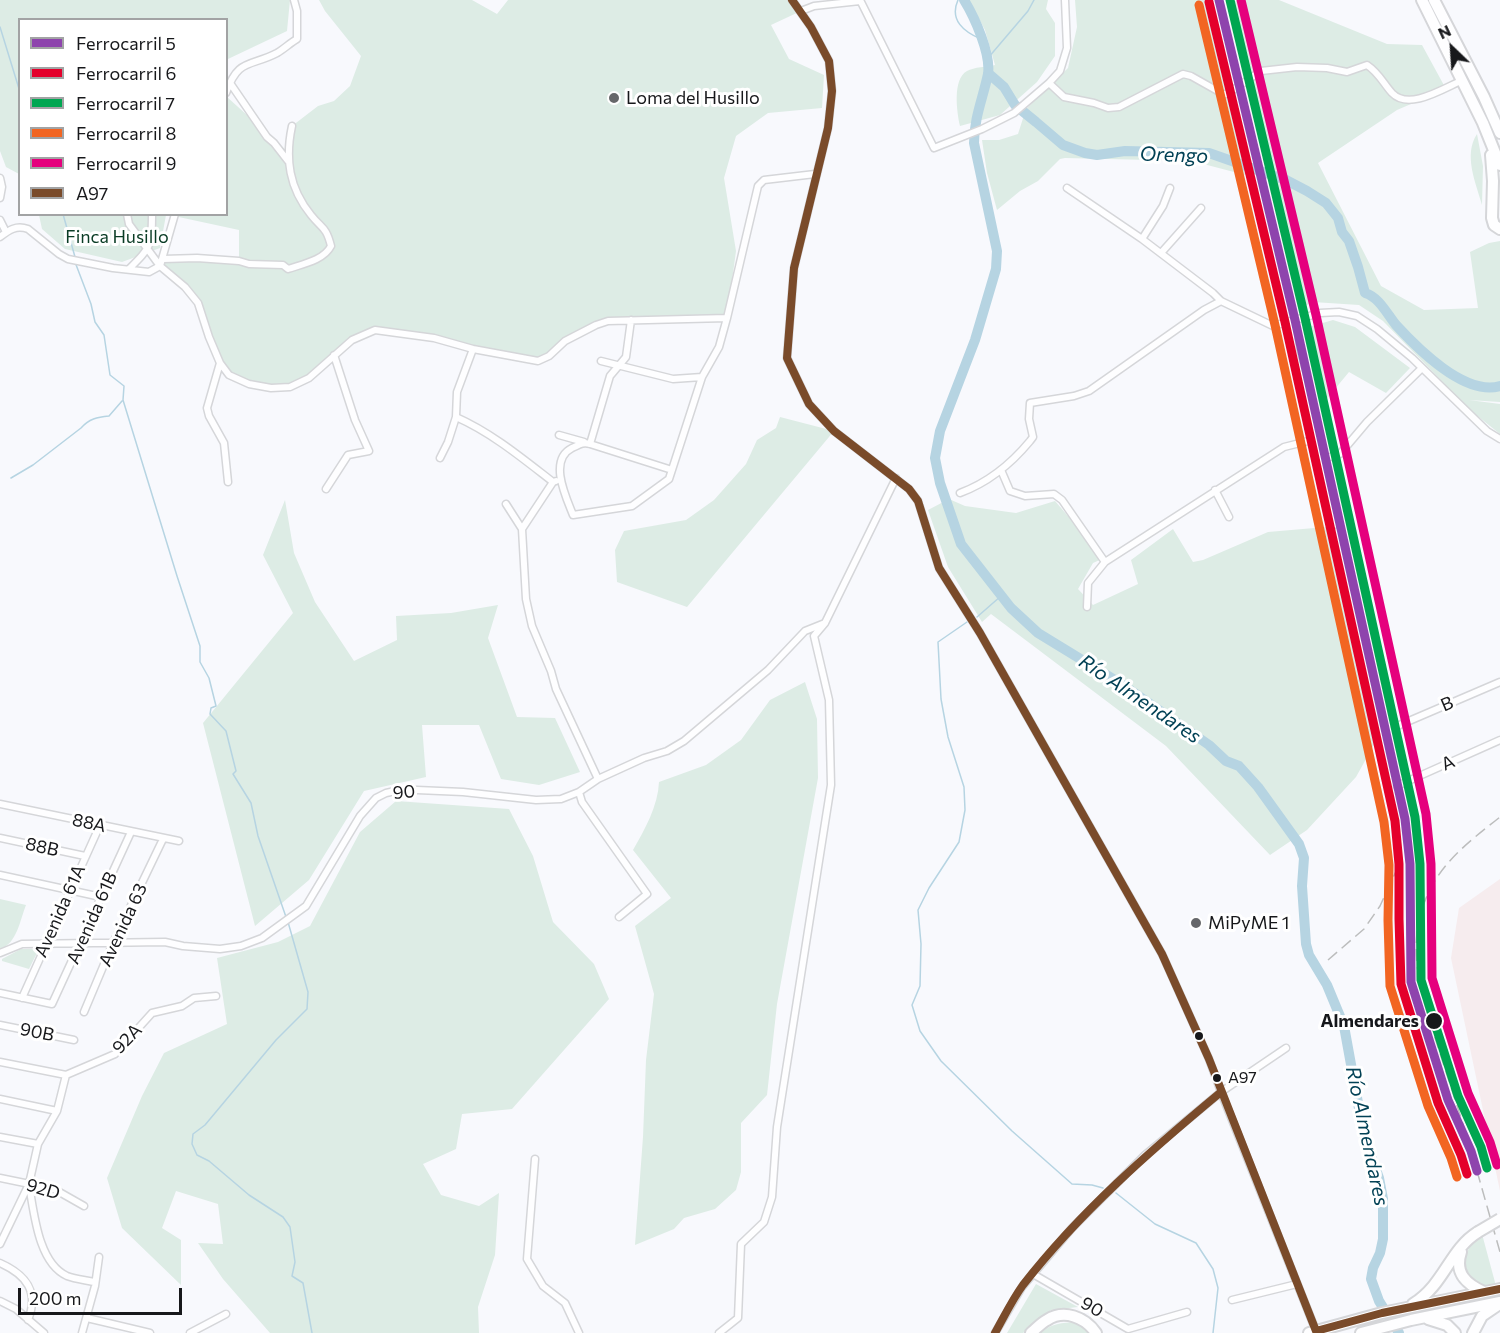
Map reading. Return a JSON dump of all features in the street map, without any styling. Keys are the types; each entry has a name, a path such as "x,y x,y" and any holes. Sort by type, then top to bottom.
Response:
{"highway":[{"path":"1422,0 1463,80 1500,165"},
{"path":"1434,0 1500,133"},
{"path":"1483,123 1493,170 1491,218 1494,225 1500,229"},
{"path":"1405,1308 1432,1291 1465,1241 1500,1219"},
{"path":"1479,1232 1462,1249 1459,1267 1461,1275 1467,1282 1485,1292"},
{"path":"1312,1332 1382,1313 1499,1289"},
{"path":"1361,1333 1416,1319 1500,1303"},
{"path":"1473,1333 1482,1316 1500,1303"},
{"path":"1031,1333 1046,1320 1064,1315 1080,1318 1095,1333"},
{"path":"1416,1319 1436,1321 1447,1325 1455,1333"}],"street":[{"path":"228,88 232,76 244,65 276,53 297,39 297,11 294,0"},
{"path":"792,0 801,11 829,62 832,91 828,128 794,268 787,358 809,404 834,431 896,478 918,501 939,568 980,633 1162,954 1209,1059 1297,1284 1312,1332"},
{"path":"801,11 814,6 860,0 934,148 982,129 1019,108 1060,71 1067,48 1065,0"},
{"path":"1049,83 1064,97 1108,108 1119,107 1184,74 1227,94 1261,71 1297,67 1327,68 1347,72 1366,65 1380,75 1400,100 1409,101 1463,80"},
{"path":"230,83 267,137 288,161"},
{"path":"163,259 197,258 239,261 249,264 283,265 288,269 328,253 332,246 328,231 312,217 303,205 293,181 288,161 292,126"},
{"path":"456,417 473,424 556,481 573,515 632,506 669,479 702,377 719,347 758,186 764,180 815,174"},
{"path":"0,178 2,187 0,198"},
{"path":"1067,188 1142,239 1214,293 1221,301 1273,326 1320,313 1338,312 1357,316 1377,329 1422,368 1487,431 1500,439"},
{"path":"1142,239 1163,206 1170,188"},
{"path":"1161,253 1201,208"},
{"path":"127,216 129,224 160,267 185,287 198,303 220,363 229,375 249,384 271,388 291,387 309,378 352,339 375,330 403,332 472,349 538,361 549,356 565,341 609,321 727,318"},
{"path":"129,269 148,251 152,238 152,216"},
{"path":"0,237 17,227 28,229 68,259 149,272 160,267 174,216"},
{"path":"0,220 6,232"},
{"path":"960,493 984,483 1023,450 1033,437 1029,419 1030,403 1074,396 1089,391 1204,310 1221,301"},
{"path":"587,443 609,376 626,357 631,320"},
{"path":"1289,322 1293,351 1316,439 1334,525"},
{"path":"440,458 456,417 457,392 472,349"},
{"path":"326,489 348,455 369,452 334,355"},
{"path":"602,361 673,379 702,377"},
{"path":"220,363 207,408 208,416 224,442 228,482"},
{"path":"1320,460 1340,454 1367,422 1422,368"},
{"path":"559,435 672,470"},
{"path":"1087,607 1088,583 1105,562 1284,447 1316,439"},
{"path":"522,529 556,481 566,451 587,443"},
{"path":"1001,470 1010,491 1025,496 1054,494 1062,500 1105,562"},
{"path":"719,1333 738,1318 741,1244 764,1222 772,1197 777,1127 831,785 829,700 814,636 825,623 896,478"},
{"path":"1215,490 1228,517"},
{"path":"506,504 522,529 526,599 532,626 556,689 598,779"},
{"name":"90","path":"0,952 17,945 165,942 220,949 241,946 262,938 306,906 360,816 375,798 400,790 463,792 536,800 561,799 579,792 598,779 644,758 667,751 684,741 768,670 806,631 825,623"},
{"name":"B","path":"1395,727 1500,682"},
{"name":"A","path":"1397,786 1500,740"},
{"path":"579,792 582,802 647,894 619,917"},
{"name":"88A","path":"0,804 179,841"},
{"name":"Avenida 61A","path":"22,998 100,825"},
{"name":"Avenida 61B","path":"22,998 52,1004 131,832"},
{"name":"88B","path":"0,838 85,856"},
{"name":"Avenida 63","path":"84,1012 113,943 163,839"},
{"path":"0,875 100,897"},
{"path":"0,993 22,998"},
{"name":"92A","path":"66,1075 115,1054 152,1013 182,1006 194,998 216,996"},
{"name":"90B","path":"0,1024 74,1040"},
{"path":"995,1333 1022,1287 1072,1228 1145,1155 1221,1092 1286,1048"},
{"path":"0,1062 66,1075 57,1111 39,1144 28,1184 0,1244"},
{"path":"0,1099 57,1111"},
{"path":"0,1137 39,1144"},
{"path":"535,1159 527,1259 543,1286 565,1303 579,1333"},
{"name":"92D","path":"0,1178 54,1189 84,1206"},
{"path":"28,1184 33,1204 34,1223 51,1262 67,1276 94,1282"},
{"path":"0,1223 8,1225"},
{"path":"82,1333 99,1257"},
{"path":"0,1263 19,1274 31,1289 34,1297 28,1320"},
{"name":"90","path":"1034,1274 1128,1329 1187,1312"},
{"path":"1232,1300 1297,1284"},
{"path":"0,1301 16,1309 44,1333"},
{"path":"190,1333 226,1314"},
{"path":"87,1318 150,1333"}],"shaded area":[{"path":"1500,879 1500,1191 1451,958 1459,908"}],"green space":[{"path":"0,0 290,0 287,31 228,59 228,18 18,18 18,173 6,167 0,151"},
{"path":"319,0 472,0 497,14 508,0 793,0 801,11 771,25 789,59 824,75 822,108 768,113 736,136 724,178 736,251 727,318 653,319 596,325 538,361 434,338 375,330 352,340 309,378 290,387 271,388 229,375 220,363 198,303 160,266 163,259 239,260 239,230 174,216 228,216 228,98 288,152 292,126 318,106 334,101 350,86 361,56 325,11"},
{"path":"969,0 1048,0 1046,9 1055,23 1055,56 1037,82 1000,115 960,126 957,88 962,75 970,70 995,65 985,30"},
{"path":"1075,0 1205,0 1253,177 1192,161 1065,158 1060,159 1038,181 1020,191 997,210 987,173 982,140 999,140 1018,134 1026,109 1068,68 1077,27"},
{"path":"1279,0 1387,44 1422,45 1446,89 1397,110 1318,163 1381,286 1424,310 1478,308 1470,252 1489,243 1500,241 1500,402 1469,400 1500,404 1500,434 1470,410 1383,321 1359,305 1313,302 1301,308 1252,72 1233,2"},
{"path":"1477,134 1483,166 1482,205 1471,160 1473,142"},
{"name":"Finca Husillo","path":"39,216 166,216 160,248 122,262 65,249 42,229"},
{"path":"1333,320 1355,327 1410,368 1386,393 1349,372 1325,401 1309,327"},
{"path":"780,417 834,431 687,607 617,582 615,550 624,531 686,520 714,500 746,464 757,440 776,428"},
{"path":"949,499 965,506 1016,513 1055,501 1104,558 1093,563 1078,589 1093,605 1138,584 1131,560 1173,529 1193,562 1203,560 1268,532 1326,527 1376,741 1356,777 1307,830 1270,855 1166,746 991,614 982,622 948,567 928,510"},
{"path":"285,500 294,553 315,602 354,661 397,640 396,616 451,613 498,605 488,638 517,717 555,718 580,772 539,785 501,779 479,725 422,725 426,777 364,791 309,880 255,926 203,723 293,613 263,555"},
{"path":"805,682 817,719 818,778 777,1004 767,1095 741,1123 741,1172 736,1190 715,1209 684,1218 674,1229 635,1245 646,1060 654,994 635,926 671,898 633,850 653,809 659,782 706,765 741,740 770,700"},
{"path":"396,801 509,809 533,856 553,922 594,964 609,999 512,1109 462,1114 456,1149 423,1164 441,1195 479,1206 499,1193 495,1255 478,1307 479,1333 270,1333 223,1279 198,1243 223,1244 218,1204 176,1191 162,1228 181,1240 181,1285 122,1228 107,1178 142,1096 164,1053 227,1024 217,958 278,942 310,926 360,832"},
{"path":"0,899 26,905 14,937 0,949"},
{"path":"21,949 39,949 29,969 2,961 2,959"},
{"path":"1482,1234 1496,1286 1477,1283 1469,1277 1464,1268 1469,1248"},
{"path":"1036,1284 1078,1307 1051,1310 1023,1333 1007,1333"},
{"path":"1076,1322 1090,1333 1041,1333 1053,1325"}],"waterway":[{"path":"958,0 955,14 957,19 964,29 981,39"},
{"name":"Río Almendares","path":"964,0 973,16 987,57 988,74 977,117 974,143 997,251 996,269 975,340 940,431 935,458 940,483 961,544 1011,608 1038,633 1123,685 1209,745 1226,761 1239,766 1258,787 1299,844 1304,858 1302,886 1306,944 1309,955 1327,985 1344,1026 1364,1136 1379,1178 1383,1199 1383,1239 1371,1279 1379,1301 1399,1333"},
{"name":"Río Almendares","path":"988,58 1028,11 1034,0"},
{"path":"0,27 18,86"},
{"name":"Orengo","path":"988,73 1004,87 1015,105 1063,145 1097,155 1125,151 1209,153 1286,180 1307,191 1326,203 1338,218 1342,232 1349,241 1365,293 1379,302 1405,335 1429,357 1458,377 1472,384 1486,387 1500,386"},
{"path":"64,216 75,257"},
{"path":"75,262 91,304 95,322 104,335 110,375 124,386 123,400 200,646 200,662 209,678 216,706 211,708 210,714 226,731 236,771 233,774 251,803 258,836 286,917"},
{"path":"11,478 33,465 87,422 109,416 122,401"},
{"path":"977,617 1001,596"},
{"path":"967,622 938,642 941,699 948,737 964,787 965,810 959,842 929,888 918,910 921,944 920,986 912,1005 920,1031 941,1061 1012,1131 1072,1184 1103,1188"},
{"path":"288,922 308,992 307,1009 276,1040 205,1125 193,1134 192,1144 197,1155 209,1161 249,1195 283,1217 290,1227 295,1262 292,1276 303,1283 312,1333"},
{"path":"1116,1193 1155,1224 1196,1243 1213,1269 1218,1288 1213,1333"}],"railway":[{"path":"1471,1151 1425,1006 1417,966 1416,945 1418,925 1424,905 1439,874 1463,848 1500,817"},
{"path":"1328,960 1364,929 1380,906 1398,867"},
{"path":"1477,1171 1500,1252"}],"rail line":[{"name":"5","path":"1219,0 1295,320 1405,819 1410,864 1411,982 1448,1100 1471,1151 1477,1171"},
{"name":"7","path":"1230,0 1305,318 1415,817 1420,864 1421,980 1458,1096 1481,1147 1487,1168"},
{"name":"9","path":"1241,0 1316,315 1426,814 1431,864 1432,978 1468,1093 1490,1142 1497,1165"},
{"name":"6","path":"1209,2 1285,322 1395,821 1399,864 1401,984 1438,1103 1467,1174"},
{"name":"8","path":"1199,5 1275,325 1384,822 1389,865 1390,986 1428,1106 1457,1177"}],"transit line":[{"name":"A97","path":"792,0 811,27 829,61 832,91 828,128 794,268 787,358 809,404 834,431 909,489 918,501 939,568 980,633 1162,954 1209,1059 1316,1331 1382,1313 1500,1289"},
{"name":"A97","path":"995,1333 1023,1285 1068,1232 1142,1160 1221,1092"}],"place":[{"name":"Loma del Husillo","path":"614,98"},
{"name":"MiPyME 1","path":"1196,923"},
{"name":"Almendares","path":"1434,1021"},
{"name":"A97","path":"1217,1078"}]}
